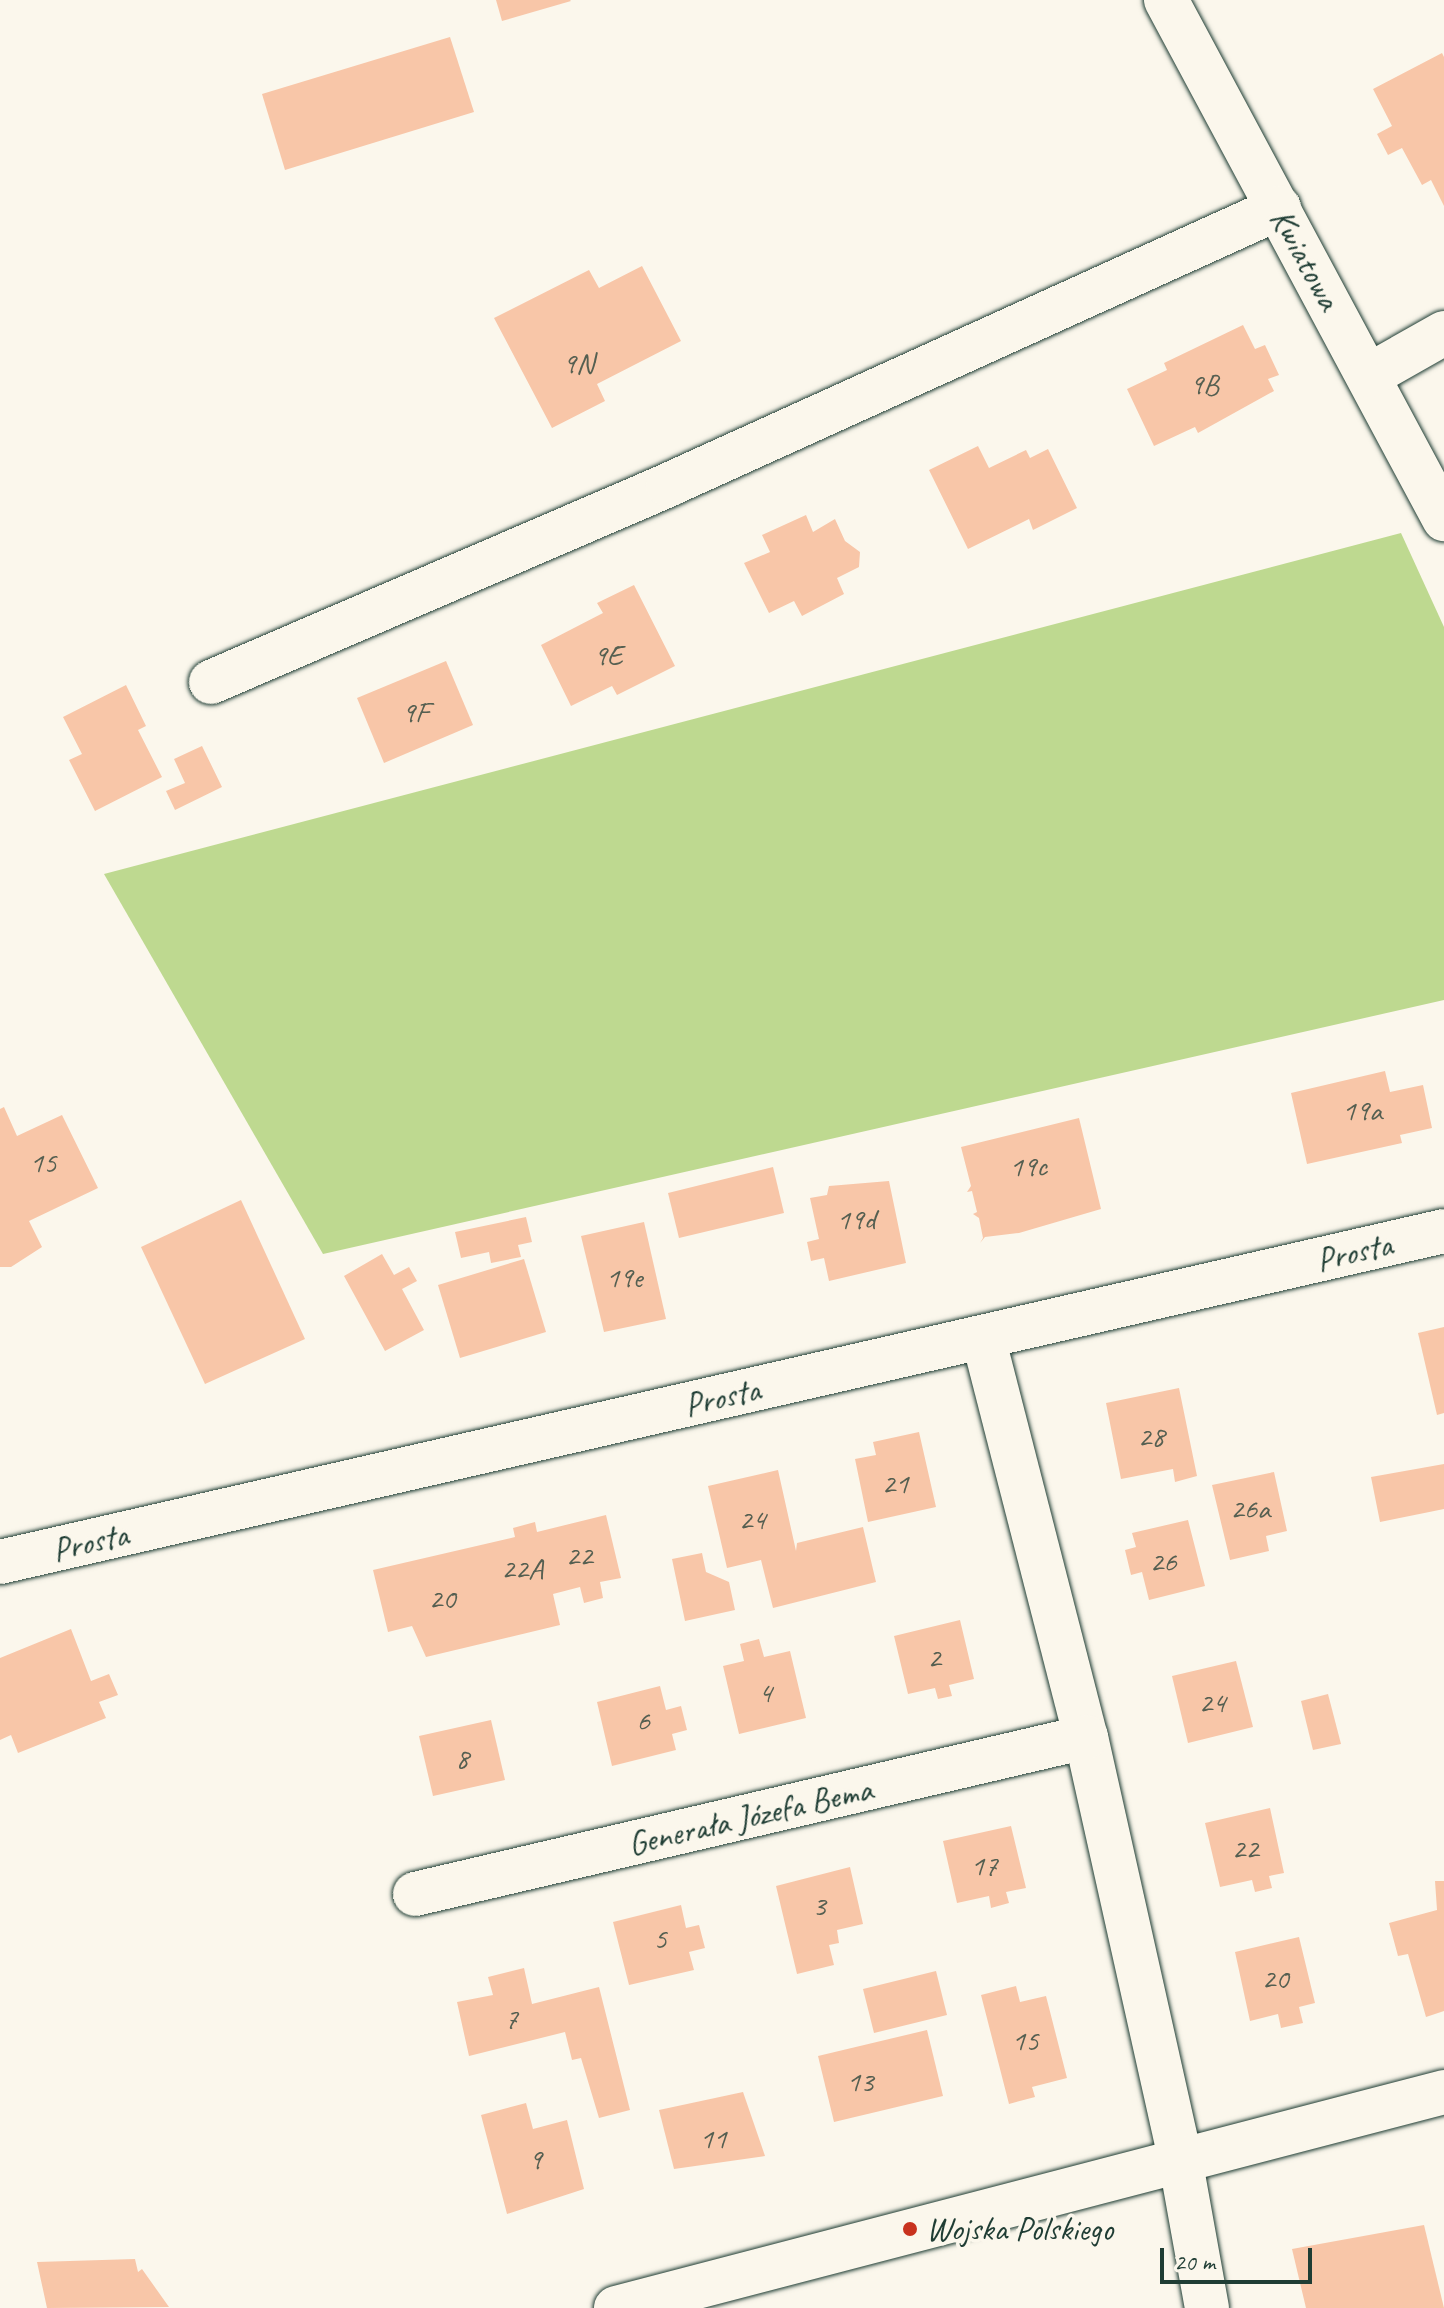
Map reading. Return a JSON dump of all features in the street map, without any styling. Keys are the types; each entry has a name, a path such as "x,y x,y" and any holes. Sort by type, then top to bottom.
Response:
{"street":[{"name":"Kwiatowa","path":"1166,0 1370,375 1444,519"},
{"path":"211,682 668,485 1279,208"},
{"path":"1370,375 1444,333"},
{"name":"Prosta","path":"0,1562 1444,1231"},
{"path":"983,1337 1086,1737 1180,2158 1207,2308"},
{"name":"Generała Józefa Bema","path":"415,1894 1086,1737"},
{"path":"616,2308 1180,2158 1444,2092"}],"green space":[{"path":"1401,533 1444,627 1444,1000 323,1254 104,874"}],"building":[{"path":"496,0 570,0 571,1 502,21"},
{"path":"450,37 474,112 285,170 262,94"},
{"path":"1442,53 1444,206 1431,180 1422,185 1402,148 1388,155 1377,134 1392,126 1373,89"},
{"path":"642,266 681,341 597,384 605,401 552,428 494,318 589,270 599,288"},
{"path":"1243,325 1255,349 1265,345 1279,375 1268,379 1274,391 1198,433 1195,427 1154,446 1127,389 1167,370 1164,363"},
{"path":"978,446 989,468 1026,450 1030,458 1048,449 1077,508 1033,530 1029,519 968,549 929,470"},
{"path":"806,515 813,532 835,519 845,541 860,552 859,567 837,578 844,594 802,616 794,601 769,613 744,563 770,552 762,535"},
{"path":"634,585 675,666 617,695 612,686 571,706 541,645 603,613 597,603"},
{"path":"446,661 473,725 384,763 357,698"},
{"path":"126,685 146,726 138,730 162,777 95,811 69,760 82,754 63,717"},
{"path":"202,746 222,787 175,810 166,791 185,783 174,759"},
{"path":"1385,1071 1390,1092 1423,1085 1432,1128 1400,1135 1402,1143 1307,1164 1291,1093"},
{"path":"4,1107 17,1136 62,1115 98,1188 29,1221 42,1247 11,1267 0,1267 0,1109"},
{"path":"1079,1118 1101,1209 1019,1233 985,1237 980,1243 983,1238 979,1218 973,1214 977,1212 972,1191 967,1192 971,1186 961,1147"},
{"path":"773,1167 784,1213 679,1238 668,1193"},
{"path":"889,1181 906,1263 829,1281 824,1258 811,1261 807,1242 819,1239 810,1198 827,1195 829,1186"},
{"path":"241,1200 305,1339 205,1384 141,1247"},
{"path":"526,1217 532,1242 518,1245 521,1257 491,1263 489,1252 461,1258 455,1232"},
{"path":"644,1222 666,1319 604,1332 581,1236"},
{"path":"382,1254 394,1275 409,1267 417,1281 402,1289 424,1330 385,1351 344,1276"},
{"path":"524,1259 546,1332 460,1358 438,1285"},
{"path":"1444,1327 1444,1413 1437,1415 1418,1333"},
{"path":"1179,1388 1197,1476 1175,1482 1173,1469 1121,1479 1106,1403"},
{"path":"919,1432 936,1507 868,1522 855,1459 876,1455 873,1442"},
{"path":"1444,1464 1444,1509 1380,1522 1371,1477"},
{"path":"778,1470 796,1551 797,1543 863,1527 876,1582 773,1608 761,1560 727,1568 708,1486"},
{"path":"1274,1472 1287,1531 1266,1536 1269,1551 1230,1560 1212,1485"},
{"path":"606,1515 621,1578 600,1582 603,1598 584,1603 580,1587 553,1594 560,1625 426,1657 412,1626 388,1632 373,1570 515,1537 513,1528 535,1522 537,1532"},
{"path":"1188,1520 1205,1586 1149,1600 1142,1572 1131,1575 1125,1550 1136,1547 1132,1533"},
{"path":"702,1553 706,1572 729,1582 735,1610 685,1621 672,1559"},
{"path":"960,1620 974,1679 949,1685 952,1696 938,1699 935,1688 908,1694 894,1636"},
{"path":"71,1629 91,1681 109,1674 118,1695 99,1702 106,1718 18,1753 11,1735 0,1740 0,1658"},
{"path":"759,1639 764,1657 790,1651 806,1718 739,1734 723,1666 744,1661 740,1644"},
{"path":"1236,1661 1253,1727 1188,1743 1172,1676"},
{"path":"660,1686 666,1710 681,1706 687,1730 672,1734 676,1750 612,1766 597,1702"},
{"path":"1328,1694 1341,1744 1313,1750 1301,1701"},
{"path":"491,1720 505,1780 433,1796 419,1736"},
{"path":"1270,1808 1284,1873 1269,1876 1272,1888 1255,1892 1252,1880 1220,1887 1205,1823"},
{"path":"1011,1826 1026,1888 1006,1892 1009,1903 991,1908 989,1896 957,1903 943,1841"},
{"path":"850,1867 863,1924 837,1930 839,1943 829,1945 834,1965 797,1974 776,1886"},
{"path":"1435,1881 1444,1881 1444,2011 1426,2017 1408,1954 1398,1956 1389,1923 1437,1910"},
{"path":"681,1905 686,1928 699,1925 705,1948 689,1952 694,1970 629,1985 613,1922"},
{"path":"1299,1937 1315,2003 1299,2007 1303,2023 1281,2028 1278,2014 1250,2021 1235,1952"},
{"path":"524,1968 532,2004 599,1987 630,2110 599,2118 581,2058 572,2060 565,2032 469,2056 457,2002 493,1995 488,1977"},
{"path":"936,1971 947,2015 874,2033 863,1989"},
{"path":"1016,1986 1020,2002 1046,1996 1067,2078 1032,2087 1035,2097 1009,2104 981,1995"},
{"path":"927,2030 943,2096 834,2122 818,2056"},
{"path":"743,2092 765,2156 674,2169 659,2110"},
{"path":"526,2103 533,2129 567,2120 584,2189 507,2214 481,2115"},
{"path":"1424,2225 1444,2308 1306,2308 1292,2249"},
{"path":"135,2259 138,2272 142,2269 169,2307 47,2308 37,2262"}],"place":[{"name":"Wojska Polskiego","path":"910,2229"}]}
